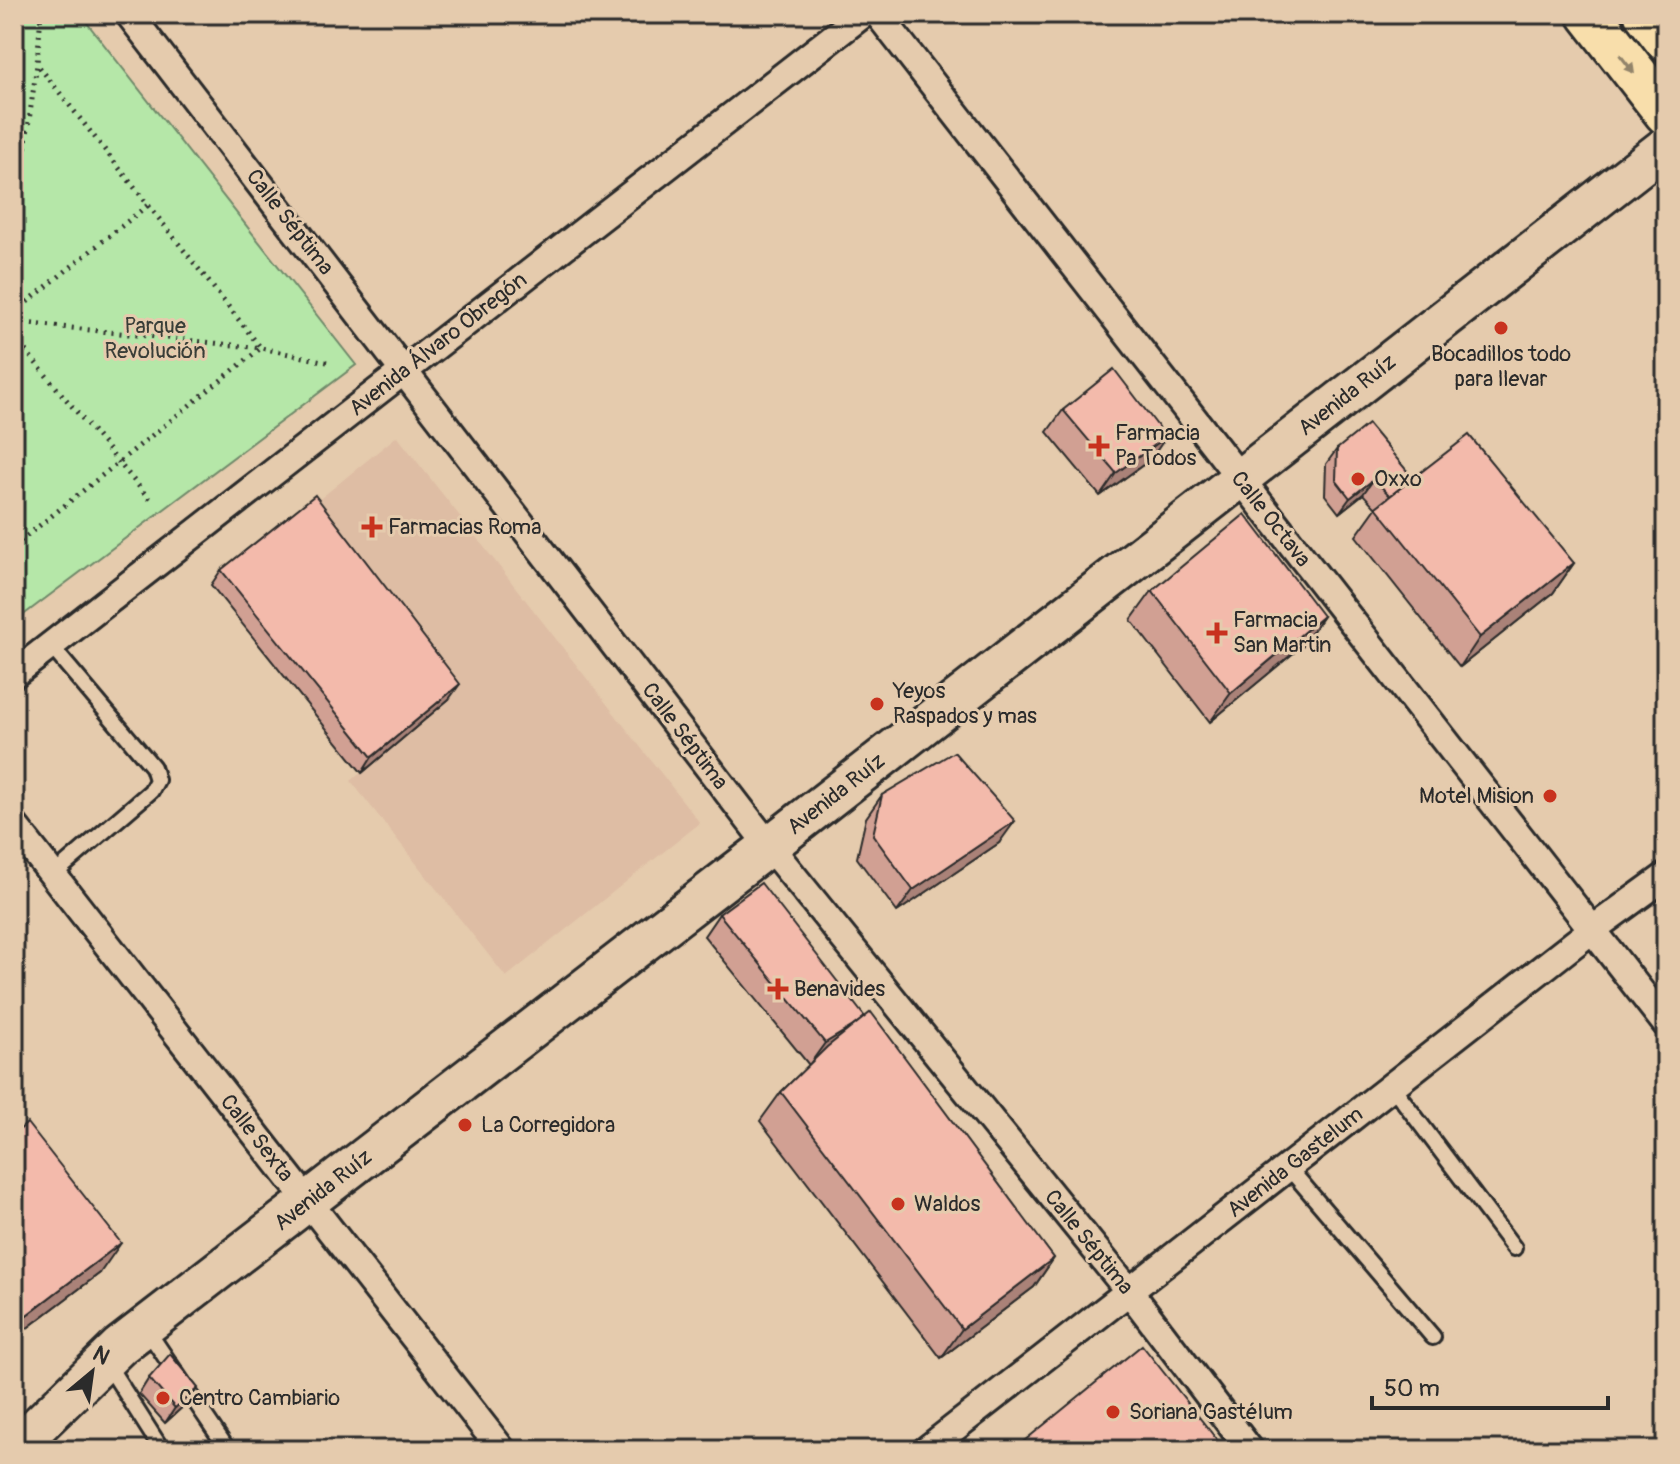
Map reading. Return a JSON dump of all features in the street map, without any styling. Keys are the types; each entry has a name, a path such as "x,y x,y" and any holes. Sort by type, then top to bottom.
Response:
{"main road":[{"path":"1589,14 1666,113"},
{"path":"1646,14 1666,40"}],"street":[{"name":"Calle Séptima","path":"129,14 769,846 1129,1291 1250,1450"},
{"name":"Avenida Álvaro Obregón","path":"14,674 863,14"},
{"name":"Calle Octava","path":"878,14 1666,1024"},
{"name":"Avenida Ruíz","path":"14,1449 145,1327 769,846 1666,146"},
{"name":"Calle Sexta","path":"14,825 502,1450"},
{"name":"Avenida Gastelum","path":"926,1450 1593,929 1666,876"}],"lane":[{"path":"50,645 153,767 157,780 151,791 52,876"},
{"path":"1392,1086 1514,1248"},
{"path":"1288,1167 1433,1337"},
{"path":"145,1327 228,1450"},
{"path":"105,1361 162,1450"}],"path":[{"path":"14,227 41,14"},
{"path":"37,64 261,348"},
{"path":"21,307 149,204"},
{"path":"14,299 21,307 24,323 15,339 151,501"},
{"path":"24,323 261,348 327,362"},
{"path":"14,546 261,348"}],"shaded area":[{"path":"397,436 700,823 506,977 351,781 449,699 305,511"}],"green space":[{"name":"Parque Revolución","path":"14,14 80,14 356,365 14,622"}],"building":[{"path":"1114,369 1166,437 1116,473 1063,410"},
{"path":"1368,424 1413,478 1390,496 1374,479 1350,498 1336,480 1337,449"},
{"path":"1469,435 1574,563 1480,637 1376,507"},
{"path":"315,495 460,684 372,757 221,570"},
{"name":"Farmacia San Martin","path":"1245,514 1323,616 1231,693 1152,591"},
{"path":"954,752 1015,821 913,890 873,835 882,795"},
{"path":"761,883 865,1017 825,1043 719,914"},
{"name":"Waldos","path":"871,1012 1054,1258 962,1329 781,1092 827,1047"},
{"path":"27,1123 121,1243 24,1317 14,1283 14,1135"},
{"path":"1142,1345 1225,1450 1013,1450"},
{"path":"170,1354 198,1388 175,1408 149,1378"},
{"path":"171,1442 175,1450 154,1450"}],"place":[{"name":"Bocadillos todo para llevar","path":"1501,328"},
{"name":"Farmacia Pa Todos","path":"1099,446"},
{"name":"Oxxo","path":"1358,479"},
{"name":"Farmacias Roma","path":"372,527"},
{"name":"Farmacia San Martin","path":"1217,633"},
{"name":"Yeyos Raspados y mas","path":"877,704"},
{"name":"Motel Mision","path":"1550,796"},
{"name":"Benavides","path":"778,989"},
{"name":"La Corregidora","path":"465,1125"},
{"name":"Waldos","path":"898,1204"},
{"name":"Centro Cambiario","path":"163,1398"},
{"name":"Soriana Gastélum","path":"1113,1412"}]}
